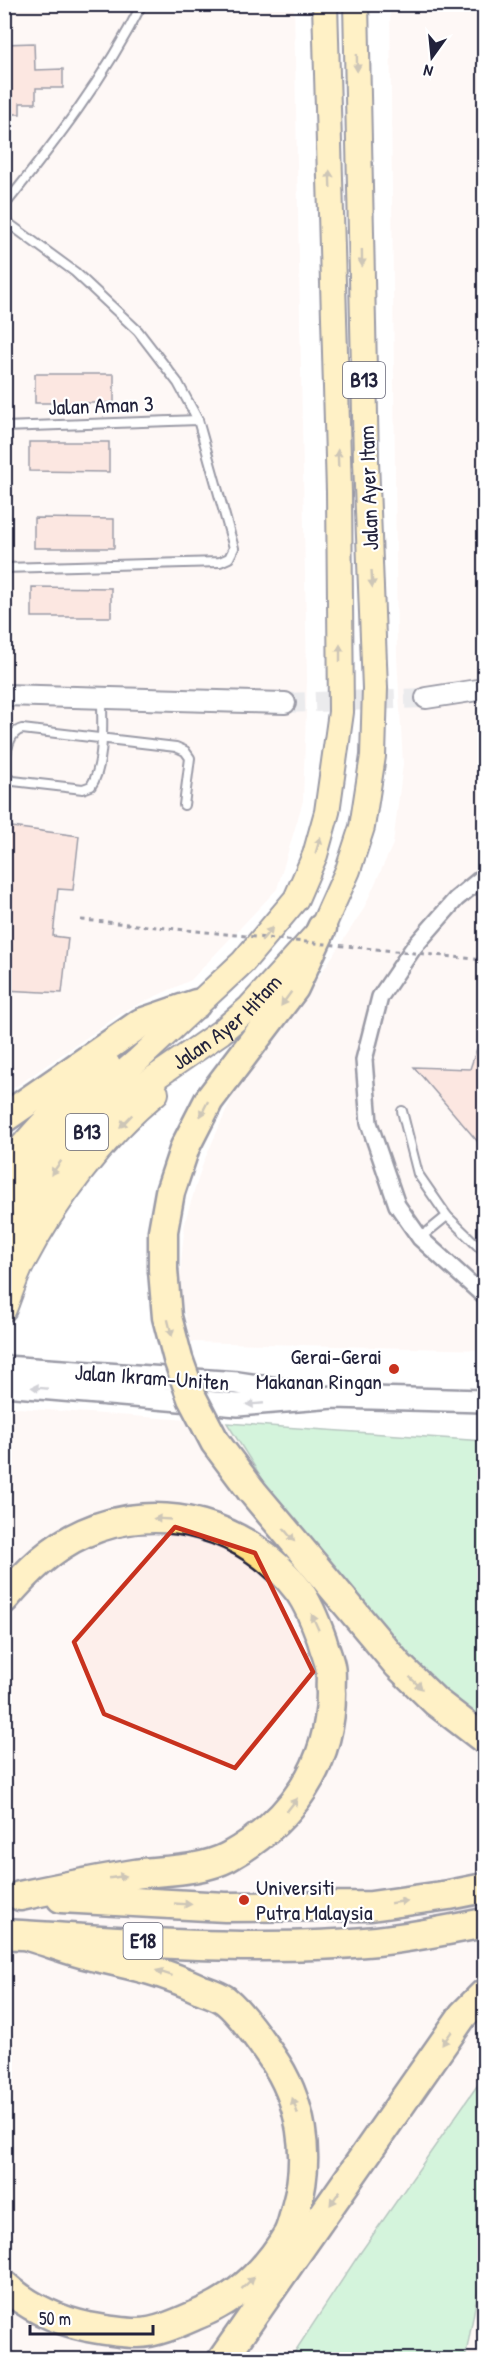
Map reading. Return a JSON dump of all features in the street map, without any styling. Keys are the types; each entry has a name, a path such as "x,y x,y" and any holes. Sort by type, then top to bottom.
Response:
{"highway":[{"path":"322,928 294,988 209,1100 185,1147 170,1191 163,1231 163,1270 167,1317 178,1359 192,1398 215,1442 251,1490 398,1665 436,1702 484,1739"},
{"path":"4,1118 141,1023 196,1005"},
{"path":"4,1599 29,1570 54,1550 85,1533 122,1521 160,1517 198,1523 237,1537 270,1560 299,1592 316,1624 330,1666 331,1719 310,1781 288,1811 261,1836 227,1858 195,1867 96,1880 12,1895"},
{"name":"E18","path":"12,1895 225,1907 371,1906 484,1888"},
{"name":"E18","path":"16,1935 255,1945 318,1944 378,1941 484,1923"},
{"path":"4,2284 42,2312 73,2324 106,2331 140,2333 178,2323 237,2294 266,2266 289,2232 299,2197 303,2158 302,2125 294,2100 278,2066 257,2036 225,2000 172,1976 131,1963 90,1956 16,1935"},
{"path":"222,2360 463,2015 484,1994"}],"main road":[{"name":"Jalan Ayer Itam","path":"325,4 339,492 341,712"},
{"name":"Jalan Ayer Itam","path":"356,4 366,461 375,688 374,756"},
{"name":"Jalan Ayer Hitam","path":"4,1204 40,1153 68,1120 138,1060 243,962 296,899 315,855 327,812 341,712"},
{"name":"Jalan Ayer Hitam","path":"6,1247 31,1202 61,1160 92,1127 131,1094 196,1050 249,1008 322,928 348,870 362,827 374,756"},
{"path":"4,1169 22,1146 81,1085 147,1035 173,1025"},
{"path":"4,1309 22,1263 74,1182 104,1144 142,1105 185,1070 196,1050"},
{"name":"Jalan Ikram-Uniten","path":"4,1367 238,1383 334,1397 484,1401"},
{"name":"Jalan Ikram-Uniten","path":"4,1385 238,1406 334,1397"}],"street":[{"path":"426,698 484,689"},
{"path":"4,694 285,703"},
{"path":"484,876 456,899 414,947 380,997 364,1060 369,1123 397,1205 420,1238 484,1296"}],"lane":[{"path":"4,206 72,120 124,40 142,4"},
{"path":"4,220 75,272 138,331 178,383 198,420 234,548 229,558 220,562 4,568"},
{"name":"Jalan Aman 3","path":"4,427 198,420"},
{"path":"102,698 102,739 96,778 91,786 83,789 13,781 7,778 5,771 10,736 22,729 102,739 176,747 185,751 190,758 184,805"},
{"path":"402,1111 418,1174 447,1216 484,1252"},
{"path":"420,1238 447,1216"}],"path":[{"path":"81,920 484,960"}],"highlighted area":[{"path":"175,1527 255,1553 313,1672 235,1768 104,1714 74,1642"}],"shaded area":[{"path":"5,5 294,5 307,680 303,801 277,889 191,980 126,1010 5,1094"},
{"path":"390,5 484,5 484,1350 191,1342 179,1286 185,1221 203,1163 235,1091 287,1025 363,910 393,844 403,764 397,657"},
{"name":"Universiti Putra Malaysia","path":"4,1407 484,1441 484,2359 5,2359"}],"green space":[{"path":"227,1423 484,1441 484,1720 428,1680 353,1600 270,1491"},
{"path":"484,2076 484,2260 465,2359 290,2359 356,2259"}],"building":[{"path":"34,43 35,70 63,69 63,88 36,88 36,103 20,103 20,114 4,114 4,44"},
{"path":"35,374 114,374 114,403 35,403"},
{"path":"29,442 109,442 109,472 29,471"},
{"path":"34,518 114,519 114,548 34,548"},
{"path":"32,587 111,588 111,617 32,617"},
{"path":"4,826 79,836 73,890 58,889 53,936 68,938 62,993 4,990"},
{"path":"482,1033 484,1033 484,1149 414,1067 470,1069"}],"tunnel":[{"path":"285,703 426,698"}],"place":[{"name":"Gerai-Gerai Makanan Ringan","path":"394,1369"},
{"name":"Universiti Putra Malaysia","path":"244,1900"}]}
